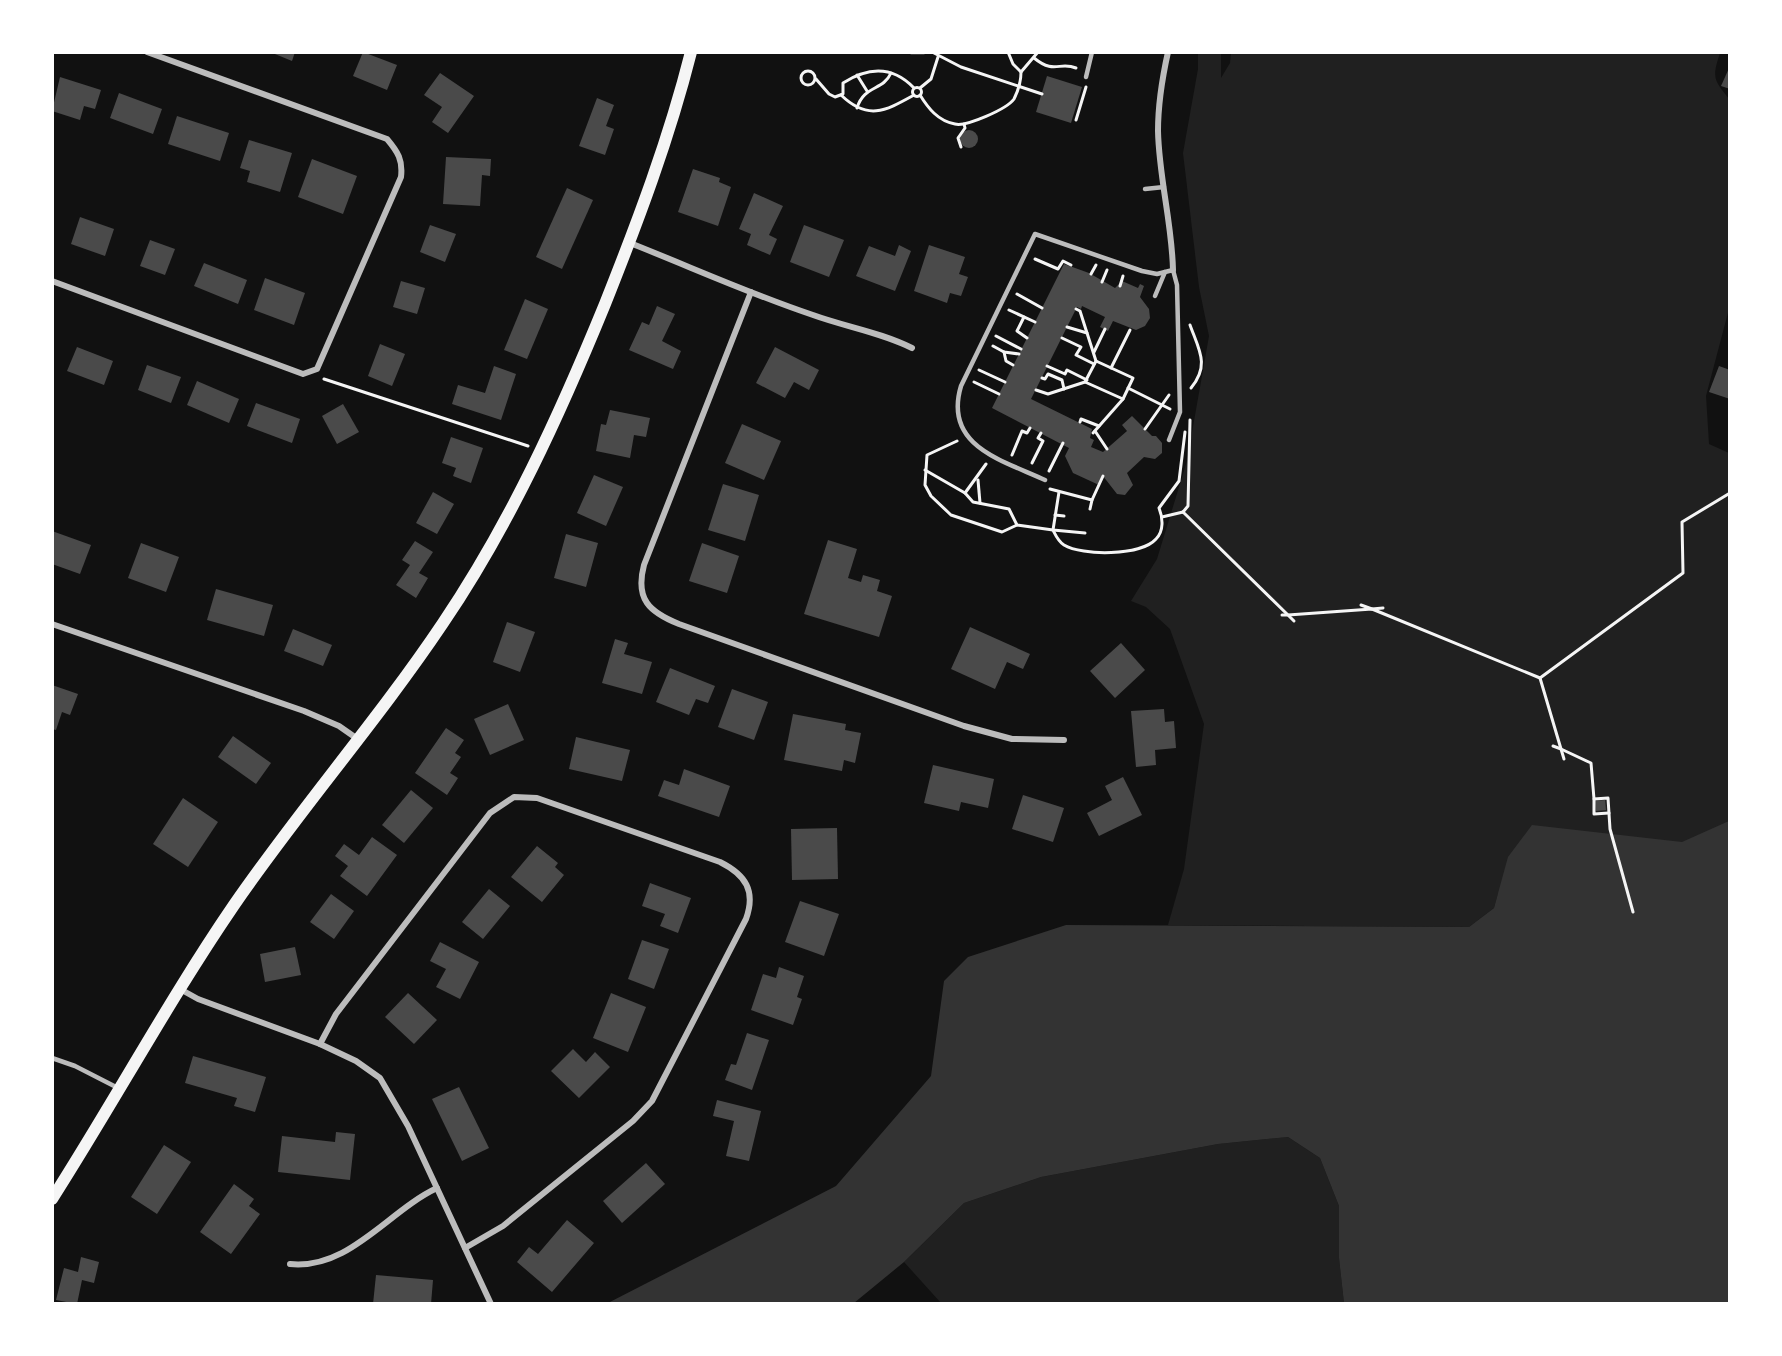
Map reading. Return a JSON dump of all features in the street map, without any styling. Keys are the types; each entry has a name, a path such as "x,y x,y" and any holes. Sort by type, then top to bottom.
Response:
{"main road":[{"path":"52,1199 179,989 251,880 359,740 445,620 508,512 563,404 630,243 675,112 691,52"}],"street":[{"path":"52,281 303,374 317,369 401,177 402,163 398,151 387,139 147,52"},
{"path":"1168,52 1158,116 1164,187 1173,250 1173,270"},
{"path":"630,243 751,292 828,320 882,335 912,348"},
{"path":"751,292 644,565 640,585 650,608 680,624 964,726 1012,739 1064,740"},
{"path":"52,624 304,711 339,726 359,740"},
{"path":"320,1044 336,1014 490,813 514,796 537,798 720,862 739,873 746,881 751,898 746,919 651,1101 633,1121 502,1226 465,1248"},
{"path":"179,989 198,999 320,1044 366,1066 386,1085 491,1304"},
{"path":"290,1264 308,1265 333,1258 417,1198 437,1188"}],"lane":[{"path":"911,52 924,52"},
{"path":"1086,77 1092,52"},
{"path":"1145,189 1164,187"},
{"path":"1045,480 980,450 961,426 957,406 965,378 1035,234 1139,270 1158,274 1173,270 1177,285 1180,412 1169,440"},
{"path":"1155,296 1165,272"},
{"path":"52,1058 98,1076 120,1089"}],"path":[{"path":"1008,52 1013,64 1021,72"},
{"path":"920,88 920,95 937,116 956,125 964,124 1006,106 1015,97 1021,72 1038,52"},
{"path":"841,95 843,83 872,69 901,76 914,88 920,88 931,79 938,57 1042,94"},
{"path":"1034,58 1054,69 1071,66 1078,68 1077,74"},
{"path":"816,79 808,85 802,83 802,73 809,71 832,96 841,95 864,111 878,111 914,95 920,95"},
{"path":"857,108 867,91 881,84 891,73"},
{"path":"857,75 867,91"},
{"path":"1076,120 1086,86 1080,84"},
{"path":"914,88 914,95"},
{"path":"961,147 958,138 965,128 964,124"},
{"path":"1030,257 1058,269 1063,261 1070,266 1075,257"},
{"path":"1091,274 1097,263"},
{"path":"1102,282 1108,268"},
{"path":"1120,286 1124,274"},
{"path":"1031,302 1042,308"},
{"path":"1036,390 1048,394 1086,381 1095,362 1094,352 1080,311 1076,309"},
{"path":"1027,338 1017,331 1020,324 1024,317 1035,322"},
{"path":"1067,327 1087,333"},
{"path":"1094,352 1105,329"},
{"path":"1111,368 1130,330"},
{"path":"988,332 1021,349"},
{"path":"1062,338 1081,347 1076,355 1132,378 1123,399 1094,432 1107,449"},
{"path":"1014,365 1006,361 1004,352 1019,354"},
{"path":"971,366 1005,382"},
{"path":"1047,366 1065,374 1067,370 1123,399"},
{"path":"317,369 324,379 530,446"},
{"path":"1042,378 1045,380 1048,374 1062,380 1064,390"},
{"path":"965,378 999,394"},
{"path":"1128,388 1174,411"},
{"path":"1145,429 1167,395"},
{"path":"1080,422 1081,419 1100,426"},
{"path":"1059,492 1053,530 1058,540 1066,546 1121,553 1149,545 1156,539 1162,517 1159,508 1161,503 1179,481 1186,423"},
{"path":"1008,463 1022,431 1027,433 1030,428"},
{"path":"1028,472 1043,441 1038,438 1041,433"},
{"path":"967,436 927,455 925,470 927,491 948,513 1002,532 1017,525 1085,533"},
{"path":"1045,480 1063,443"},
{"path":"925,470 965,493 972,502 1009,509 1017,525"},
{"path":"1090,508 1103,476"},
{"path":"965,493 978,478 980,503"},
{"path":"1047,489 1092,500"},
{"path":"1540,678 1683,573 1682,522 1730,493"},
{"path":"1162,517 1184,512 1294,621"},
{"path":"1055,515 1064,516"},
{"path":"1361,605 1540,678"},
{"path":"1282,615 1383,608"},
{"path":"1540,678 1564,759"},
{"path":"1553,746 1591,764 1594,814 1609,813"},
{"path":"1594,799 1608,798 1616,855 1633,912"}],"shaded area":[{"path":"1198,53 1221,53 1221,78 1230,63 1231,53 1720,53 1716,78 1730,100 1730,305 1706,396 1709,444 1729,453 1729,827 1719,832 1498,894 1494,908 1469,927 1168,925 1184,869 1204,724 1170,629 1146,607 1131,601 1157,559 1187,461 1209,336 1199,287 1183,153 1198,69"},
{"path":"1729,821 1729,1303 1344,1303 1339,1258 1339,1206 1320,1158 1288,1137 1218,1144 1041,1177 964,1203 904,1262 854,1303 606,1304 836,1186 931,1076 944,981 968,957 1066,925 1469,927 1494,908 1508,857 1532,825 1682,842"},
{"path":"1288,1137 1320,1158 1339,1206 1339,1258 1344,1303 941,1303 904,1262 964,1203 1041,1177 1218,1144"}],"building":[{"path":"270,52 295,52 292,61"},
{"path":"363,52 397,65 387,90 353,76"},
{"path":"1730,66 1730,89 1721,86"},
{"path":"440,73 474,96 448,133 432,122 442,107 424,95"},
{"path":"1047,76 1082,87 1071,123 1036,112"},
{"path":"60,77 101,90 95,109 84,106 80,120 52,111"},
{"path":"119,93 162,109 153,134 110,118"},
{"path":"597,98 614,105 606,126 614,129 605,155 579,146"},
{"path":"177,116 229,133 220,161 168,144"},
{"path":"969,130 975,133 978,139 975,145 969,148 963,145 960,139 963,133"},
{"path":"249,140 292,153 280,192 247,182 250,171 240,168"},
{"path":"446,157 491,159 490,176 482,175 480,206 443,204"},
{"path":"312,159 357,176 343,214 298,197"},
{"path":"693,169 720,178 719,182 731,187 718,226 678,212"},
{"path":"567,188 593,200 562,269 536,257"},
{"path":"754,193 783,206 769,235 777,239 770,255 747,245 751,234 739,229"},
{"path":"80,217 114,229 105,256 71,244"},
{"path":"430,225 456,234 445,262 420,252"},
{"path":"804,225 844,240 829,277 790,262"},
{"path":"150,240 175,249 165,275 140,266"},
{"path":"899,245 911,251 895,291 856,276 869,246 895,256"},
{"path":"929,245 965,257 959,274 968,277 961,296 950,293 947,303 914,291"},
{"path":"204,263 247,280 238,304 194,286"},
{"path":"1064,264 1089,273 1115,288 1122,281 1138,288 1140,284 1144,286 1140,297 1149,309 1150,318 1145,326 1136,330 1113,321 1108,331 1100,327 1105,317 1082,306 1081,309 1077,307 1031,399 1092,429 1090,438 1094,440 1091,447 1103,452 1127,431 1122,425 1132,416 1152,436 1156,436 1162,443 1162,453 1155,459 1144,457 1127,473 1133,485 1125,495 1117,494 1103,476 1099,485 1073,473 1065,456 1069,448 992,408"},
{"path":"265,278 305,293 294,325 254,310"},
{"path":"401,281 425,288 417,314 393,307"},
{"path":"525,299 548,309 527,359 504,350"},
{"path":"657,306 675,314 662,341 681,351 673,369 629,350 642,322 649,325"},
{"path":"380,344 405,354 392,386 368,376"},
{"path":"77,347 113,361 104,385 67,371"},
{"path":"775,347 819,370 809,390 794,382 785,398 756,383"},
{"path":"147,365 181,377 171,403 138,390"},
{"path":"494,366 516,374 501,420 452,404 458,385 485,393"},
{"path":"1719,366 1730,370 1730,399 1709,392"},
{"path":"197,381 239,399 229,423 187,405"},
{"path":"256,403 300,419 292,443 247,426"},
{"path":"343,404 359,432 337,444 322,416"},
{"path":"610,410 650,418 646,437 634,435 630,458 596,451 601,424 606,425"},
{"path":"742,424 781,441 764,480 725,463"},
{"path":"451,437 483,448 471,483 453,476 456,468 442,463"},
{"path":"594,475 623,487 606,526 577,513"},
{"path":"723,484 759,495 745,541 708,530"},
{"path":"433,492 454,504 437,534 416,523"},
{"path":"52,531 91,545 80,574 52,564"},
{"path":"566,534 598,543 586,587 554,578"},
{"path":"828,540 857,549 848,578 861,582 863,575 880,580 877,591 892,596 879,637 804,614"},
{"path":"415,541 433,552 419,573 428,578 416,598 396,585 410,565 402,560"},
{"path":"141,543 179,557 166,592 128,578"},
{"path":"702,543 739,556 727,593 689,581"},
{"path":"216,589 273,605 264,636 207,620"},
{"path":"507,622 535,632 520,672 493,662"},
{"path":"970,627 1030,654 1023,669 1007,662 995,689 951,669"},
{"path":"293,629 332,645 323,666 284,651"},
{"path":"615,639 628,643 624,654 652,662 642,694 602,683"},
{"path":"1121,643 1145,670 1115,698 1090,671"},
{"path":"670,668 715,686 708,703 696,699 689,715 656,702"},
{"path":"52,685 78,694 70,715 62,712 56,730 52,729"},
{"path":"732,689 768,702 754,740 718,727"},
{"path":"508,704 524,740 490,755 474,719"},
{"path":"1164,709 1165,722 1174,721 1176,748 1155,750 1156,765 1136,767 1131,711"},
{"path":"793,714 846,724 845,730 861,733 855,763 844,760 842,771 784,760"},
{"path":"446,728 464,740 455,753 461,757 450,773 458,778 447,795 415,773"},
{"path":"233,736 271,763 256,784 218,757"},
{"path":"576,737 630,750 622,781 569,769"},
{"path":"933,765 994,779 988,808 961,802 959,811 924,803"},
{"path":"684,769 730,786 719,817 658,796 664,780 679,785"},
{"path":"1123,777 1142,815 1099,836 1087,813 1112,800 1105,786"},
{"path":"411,790 433,808 404,843 382,825"},
{"path":"1023,795 1064,808 1053,842 1012,829"},
{"path":"183,798 218,822 188,867 153,844"},
{"path":"1605,800 1606,810 1596,811 1595,801"},
{"path":"837,828 838,879 792,880 791,829"},
{"path":"372,837 397,855 367,896 340,876 348,866 335,856 344,844 359,855"},
{"path":"537,846 558,863 555,867 564,875 542,902 511,877"},
{"path":"650,883 691,898 678,933 660,926 665,914 642,906"},
{"path":"489,889 510,906 483,939 462,922"},
{"path":"331,894 354,911 334,939 310,922"},
{"path":"800,901 839,914 824,956 785,942"},
{"path":"642,940 669,949 654,989 628,979"},
{"path":"440,942 479,962 460,999 436,987 446,969 430,961"},
{"path":"295,947 301,975 265,982 260,954"},
{"path":"779,967 804,976 797,997 802,999 793,1025 751,1010 763,974 776,978"},
{"path":"408,993 437,1020 414,1044 385,1017"},
{"path":"611,993 646,1007 628,1052 593,1038"},
{"path":"747,1033 769,1040 752,1090 725,1080 731,1064 736,1065"},
{"path":"573,1049 586,1062 595,1052 610,1067 579,1098 551,1071"},
{"path":"193,1056 266,1077 255,1112 234,1106 237,1098 185,1083"},
{"path":"459,1087 489,1148 462,1161 432,1099"},
{"path":"717,1100 761,1111 749,1161 726,1156 734,1121 713,1116"},
{"path":"336,1132 355,1134 350,1180 278,1172 282,1136 335,1142"},
{"path":"164,1145 191,1162 157,1214 131,1197"},
{"path":"646,1163 665,1184 622,1223 603,1201"},
{"path":"234,1184 254,1199 249,1206 260,1214 231,1254 200,1232"},
{"path":"567,1220 594,1243 552,1292 517,1262 529,1247 538,1254"},
{"path":"81,1257 99,1262 94,1283 82,1280 77,1304 56,1300 64,1268 78,1272"},
{"path":"376,1275 433,1280 431,1304 373,1304"}]}
